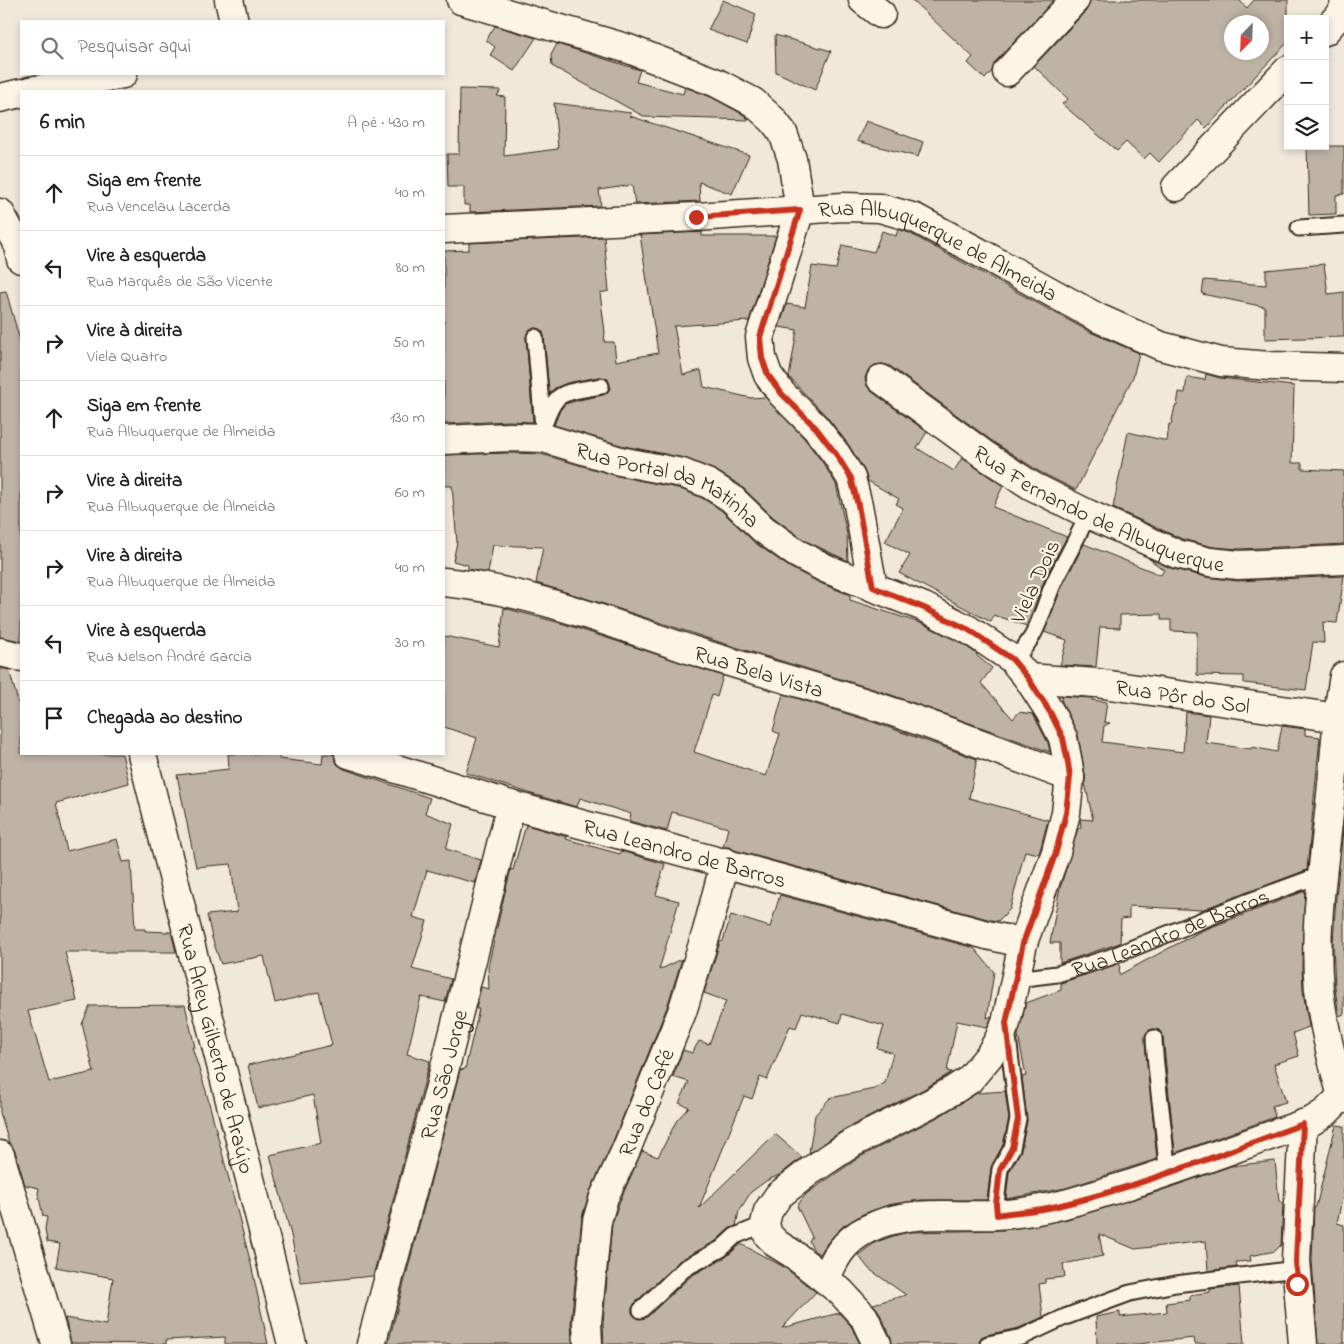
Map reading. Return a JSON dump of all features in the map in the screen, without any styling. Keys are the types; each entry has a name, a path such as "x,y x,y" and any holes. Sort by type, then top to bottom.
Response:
{"street":[{"path":"230,0 234,20"},
{"path":"445,229 800,210 792,159 783,133 773,120 753,102 718,83 629,49 461,0"},
{"path":"1007,72 1075,0"},
{"path":"1329,27 1344,6"},
{"path":"1176,186 1284,74"},
{"path":"35,90 118,75"},
{"path":"0,98 20,93"},
{"name":"Rua Albuquerque de Almeida","path":"873,587 858,505 851,478 816,428 782,394 768,375 762,358 760,337 800,210 843,207 880,208 914,218 1098,318 1161,346 1221,362 1270,366 1344,368"},
{"path":"0,213 20,250"},
{"name":"Rua Fernando de Albuquerque","path":"881,379 1032,486 1088,514 1177,554 1210,562 1239,565 1344,560"},
{"name":"Rua Portal da Matinha","path":"445,440 510,437 543,433 620,461 682,473 709,484 731,498 763,528 796,553 827,569 873,587"},
{"name":"Rua Bela Vista","path":"445,582 482,586 535,598 693,651 905,716 1070,777"},
{"path":"873,587 924,608 969,630 1020,668 1050,712 1063,738 1070,777 1066,813 1056,852 1023,943 1006,1023 989,1056 969,1080 932,1103 852,1143 810,1171 779,1195 768,1211 765,1224 768,1235 777,1244 793,1254 841,1292 864,1317 877,1344"},
{"path":"0,652 20,657"},
{"name":"Rua Pôr do Sol","path":"1020,668 1096,684 1338,718"},
{"path":"826,1279 832,1265 848,1241 859,1232 880,1223 930,1215 997,1215 1052,1207 1096,1195 1168,1172 1312,1121 1326,1112 1342,1094 1326,1034 1319,987 1318,922 1330,869 1338,718 1344,676"},
{"name":"Rua Arley Gilberto de Araújo","path":"142,755 292,1344"},
{"name":"Rua Leandro de Barros","path":"353,755 511,805 987,935 1023,943"},
{"name":"Rua São Jorge","path":"371,1344 442,1077 511,805"},
{"name":"Rua do Café","path":"588,1344 587,1324 597,1221 604,1197 626,1150 682,1012 707,931 725,862"},
{"path":"1303,1124 1296,1269 1303,1344"},
{"path":"0,1155 56,1344"}],"lane":[{"path":"1299,228 1344,225"},
{"path":"534,338 543,433"},
{"path":"543,433 554,401 565,394 600,386"},
{"name":"Viela Dois","path":"1020,668 1021,653 1036,630 1056,578 1088,514"},
{"name":"Rua Leandro de Barros","path":"1016,979 1057,974 1108,958 1330,869"},
{"path":"997,1215 996,1204 1000,1170 1012,1148 1018,1119 1006,1023"},
{"path":"1154,1038 1168,1172"},
{"path":"641,1310 684,1268 721,1248 735,1236 765,1224"},
{"path":"988,1344 1022,1337 1065,1317 1130,1293 1205,1280 1296,1269"}],"building":[{"path":"723,0 756,14 747,44 708,30"},
{"path":"912,0 1054,0 996,61 992,71 985,79 968,63 973,57"},
{"path":"1090,0 1239,0 1247,8 1254,0 1288,0 1288,15 1284,15 1284,46 1206,128 1198,120 1159,162 1150,153 1144,159 1126,142 1117,151 1062,104 1068,99 1034,66 1086,11"},
{"path":"495,26 536,38 514,71 490,55 495,47 486,40"},
{"path":"775,35 831,51 815,90 776,72"},
{"path":"557,44 640,70 636,82 683,94 685,87 711,97 744,115 749,120 645,117 552,66 551,55"},
{"path":"460,89 501,90 497,96 505,97 504,156 558,149 554,103 631,113 630,116 749,155 732,194 699,182 700,201 635,204 632,185 599,190 601,206 470,212 470,205 464,205 464,187 448,187 447,154 459,154"},
{"path":"866,121 923,142 918,157 857,141"},
{"path":"1329,146 1344,146 1344,194 1336,195 1336,214 1309,215 1307,150 1329,150"},
{"path":"898,229 909,233 1090,332 1139,353 1133,377 1076,490 1040,472 995,443 890,366 883,364 875,365 868,370 865,378 867,386 871,391 927,432 917,448 954,471 962,458 1003,486 993,507 1067,537 1046,576 1027,626 994,615 991,622 899,573 910,555 885,542 903,508 896,504 899,499 868,481 864,470 848,444 827,417 789,377 797,330 779,327 787,304 805,307 812,266 836,269 842,245 874,252 882,231 896,236"},
{"path":"702,232 702,236 776,236 749,321 674,326 683,375 701,370 704,387 751,398 765,397 804,438 836,484 847,534 848,561 804,540 773,517 740,485 715,470 685,458 624,446 554,425 560,410 565,404 603,395 610,389 610,385 608,379 599,377 567,383 549,393 544,336 538,328 530,329 526,337 533,422 509,421 445,424 445,251 469,250 469,243 604,237 609,291 600,293 605,332 604,342 614,342 616,361 658,353 640,235"},
{"path":"1324,264 1328,294 1344,292 1344,337 1265,339 1265,307 1202,294 1204,280 1266,285 1266,270"},
{"path":"6,291 20,340 20,641 0,637 0,292"},
{"path":"1206,374 1220,378 1294,386 1292,463 1302,463 1302,469 1344,471 1344,544 1239,549 1213,547 1182,539 1113,508 1128,432 1167,441 1169,424 1171,425 1175,406 1177,406 1179,392 1185,393 1187,377 1205,380"},
{"path":"541,454 617,476 678,488 702,498 721,510 754,542 789,567 820,583 850,595 850,600 923,624 961,643 977,654 992,668 981,683 1013,719 1019,712 1033,714 1048,743 1050,752 883,692 536,583 543,547 493,545 488,573 468,569 468,565 453,561 457,542 452,486 445,486 445,455"},
{"path":"1084,544 1161,575 1164,570 1148,558 1173,569 1206,577 1237,581 1344,576 1337,623 1323,622 1324,643 1313,642 1306,690 1244,683 1244,676 1197,675 1197,632 1171,631 1171,620 1161,620 1161,614 1120,615 1120,628 1100,627 1096,667 1060,665 1067,640 1044,632 1063,584"},
{"path":"504,608 564,624 723,676 717,697 712,695 694,752 766,776 780,734 773,731 783,694 873,722 977,759 969,798 1048,820 1039,854 1025,851 1010,909 998,921 734,850 729,847 723,847 728,828 672,812 667,831 629,821 631,814 580,798 577,807 466,773 477,738 445,727 445,636 499,647"},
{"path":"0,668 9,670 20,708 20,755 122,755 129,783 56,803 67,851 117,839 123,862 131,861 135,929 171,932 176,952 65,952 77,1001 28,1011 49,1082 94,1072 82,1024 90,1006 185,1005 195,1047 192,1047 206,1091 251,1264 268,1344 225,1344 225,1337 166,1340 166,1344 71,1343 65,1318 106,1325 113,1278 56,1267 60,1244 47,1242 45,1229 47,1217 43,1216 38,1193 39,1188 25,1185 15,1151 9,1143 0,1113"},
{"path":"1061,696 1092,698 1092,700 1107,702 1104,722 1110,723 1104,726 1102,742 1183,752 1186,712 1209,715 1206,743 1251,749 1252,747 1277,752 1282,726 1305,729 1305,735 1320,737 1307,870 1201,910 1129,906 1129,918 1121,919 1120,943 1060,963 1060,943 1050,943 1059,892 1078,828 1081,828 1080,819 1093,820 1078,735"},
{"path":"228,755 278,755 279,759 322,764 323,755 334,755 337,764 344,769 430,798 425,813 453,824 446,849 481,860 475,883 427,870 413,917 427,921 412,969 451,979 445,1002 421,997 407,1054 430,1061 373,1276 301,1283 291,1235 270,1155 321,1143 313,1095 258,1108 248,1065 332,1045 319,992 275,1003 264,956 221,964 212,938 207,915 237,912 231,864 196,867 177,775 229,769"},
{"path":"1344,820 1344,1014 1339,1016 1335,988 1333,943"},
{"path":"526,825 567,837 566,839 620,854 621,851 665,864 656,895 679,901 659,970 682,959 667,1007 612,1144 590,1191 582,1217 571,1322 572,1344 388,1344 460,1070 465,1069 479,1009 476,1009 481,987 489,989 488,967 511,869 513,870"},
{"path":"1305,891 1302,966 1303,991 1309,1027 1293,1033 1299,1056 1274,1064 1286,1102 1272,1106 1275,1117 1175,1153 1163,1037 1159,1030 1153,1029 1146,1033 1145,1039 1157,1159 1066,1188 1006,1199 1009,1172 1021,1150 1027,1121 1022,1077 1026,1076 1018,1035 1026,1003 1061,990 1061,983 1120,963 1119,975 1201,931"},
{"path":"780,895 974,948 994,972 987,1018 992,1016 987,1027 957,1021 947,1071 952,1072 924,1089 845,1129 809,1153 815,1115 830,1098 874,1089 885,1083 893,1053 877,1048 884,1026 842,1014 840,1023 802,1012 796,1028 790,1026 767,1080 760,1077 752,1099 744,1096 699,1208 775,1134 802,1157 781,1174 766,1181 751,1192 739,1211 736,1226 729,1229 716,1241 679,1261 632,1308 632,1313 638,1319 647,1317 691,1276 726,1257 741,1244 784,1267 816,1292 782,1328 839,1313 851,1326 860,1344 604,1344 603,1323 612,1224 619,1203 642,1151 658,1157 677,1120 689,1107 679,1103 689,1082 673,1077 683,1050 692,1053 699,1041 709,1044 726,1001 704,993 720,942 723,941 731,915 770,927"},
{"path":"1005,1091 1009,1119 1003,1145 991,1168 987,1200 921,1200 888,1205 863,1214 843,1226 820,1254 814,1251 809,1241 812,1237 797,1206 806,1194 860,1157 938,1117 977,1093"},
{"path":"1336,1125 1344,1126 1344,1190 1337,1223 1344,1225 1344,1344 1318,1344 1312,1260 1314,1208 1316,1207"},
{"path":"1275,1161 1279,1201 1283,1203 1281,1245 1275,1251 1250,1256 1251,1261 1236,1262 1237,1267 1208,1271 1206,1241 1135,1249 1099,1234 1103,1256 1063,1264 1065,1277 1045,1279 1045,1283 1039,1284 1043,1317 1019,1328 981,1337 979,1344 892,1344 891,1337 878,1310 873,1304 906,1295 869,1269 858,1255 876,1242 910,1232 1004,1230 1064,1220 1151,1194 1231,1166"},
{"path":"1239,1286 1244,1344 1195,1344 1194,1338 1138,1344 1097,1344 1096,1317 1120,1312 1120,1317 1167,1312 1166,1303 1190,1300 1190,1295 1210,1292 1210,1289"}],"route":[{"path":"696,217 800,210 760,337 762,358 768,375 782,394 816,428 851,478 858,505 873,587 924,608 969,630 1012,659 1028,678 1050,712 1063,738 1070,777 1066,813 1056,852 1023,943 1006,1023 1018,1119 1012,1148 1000,1170 996,1204 997,1215 1052,1207 1096,1195 1192,1164 1303,1124 1296,1260 1297,1284"}]}
